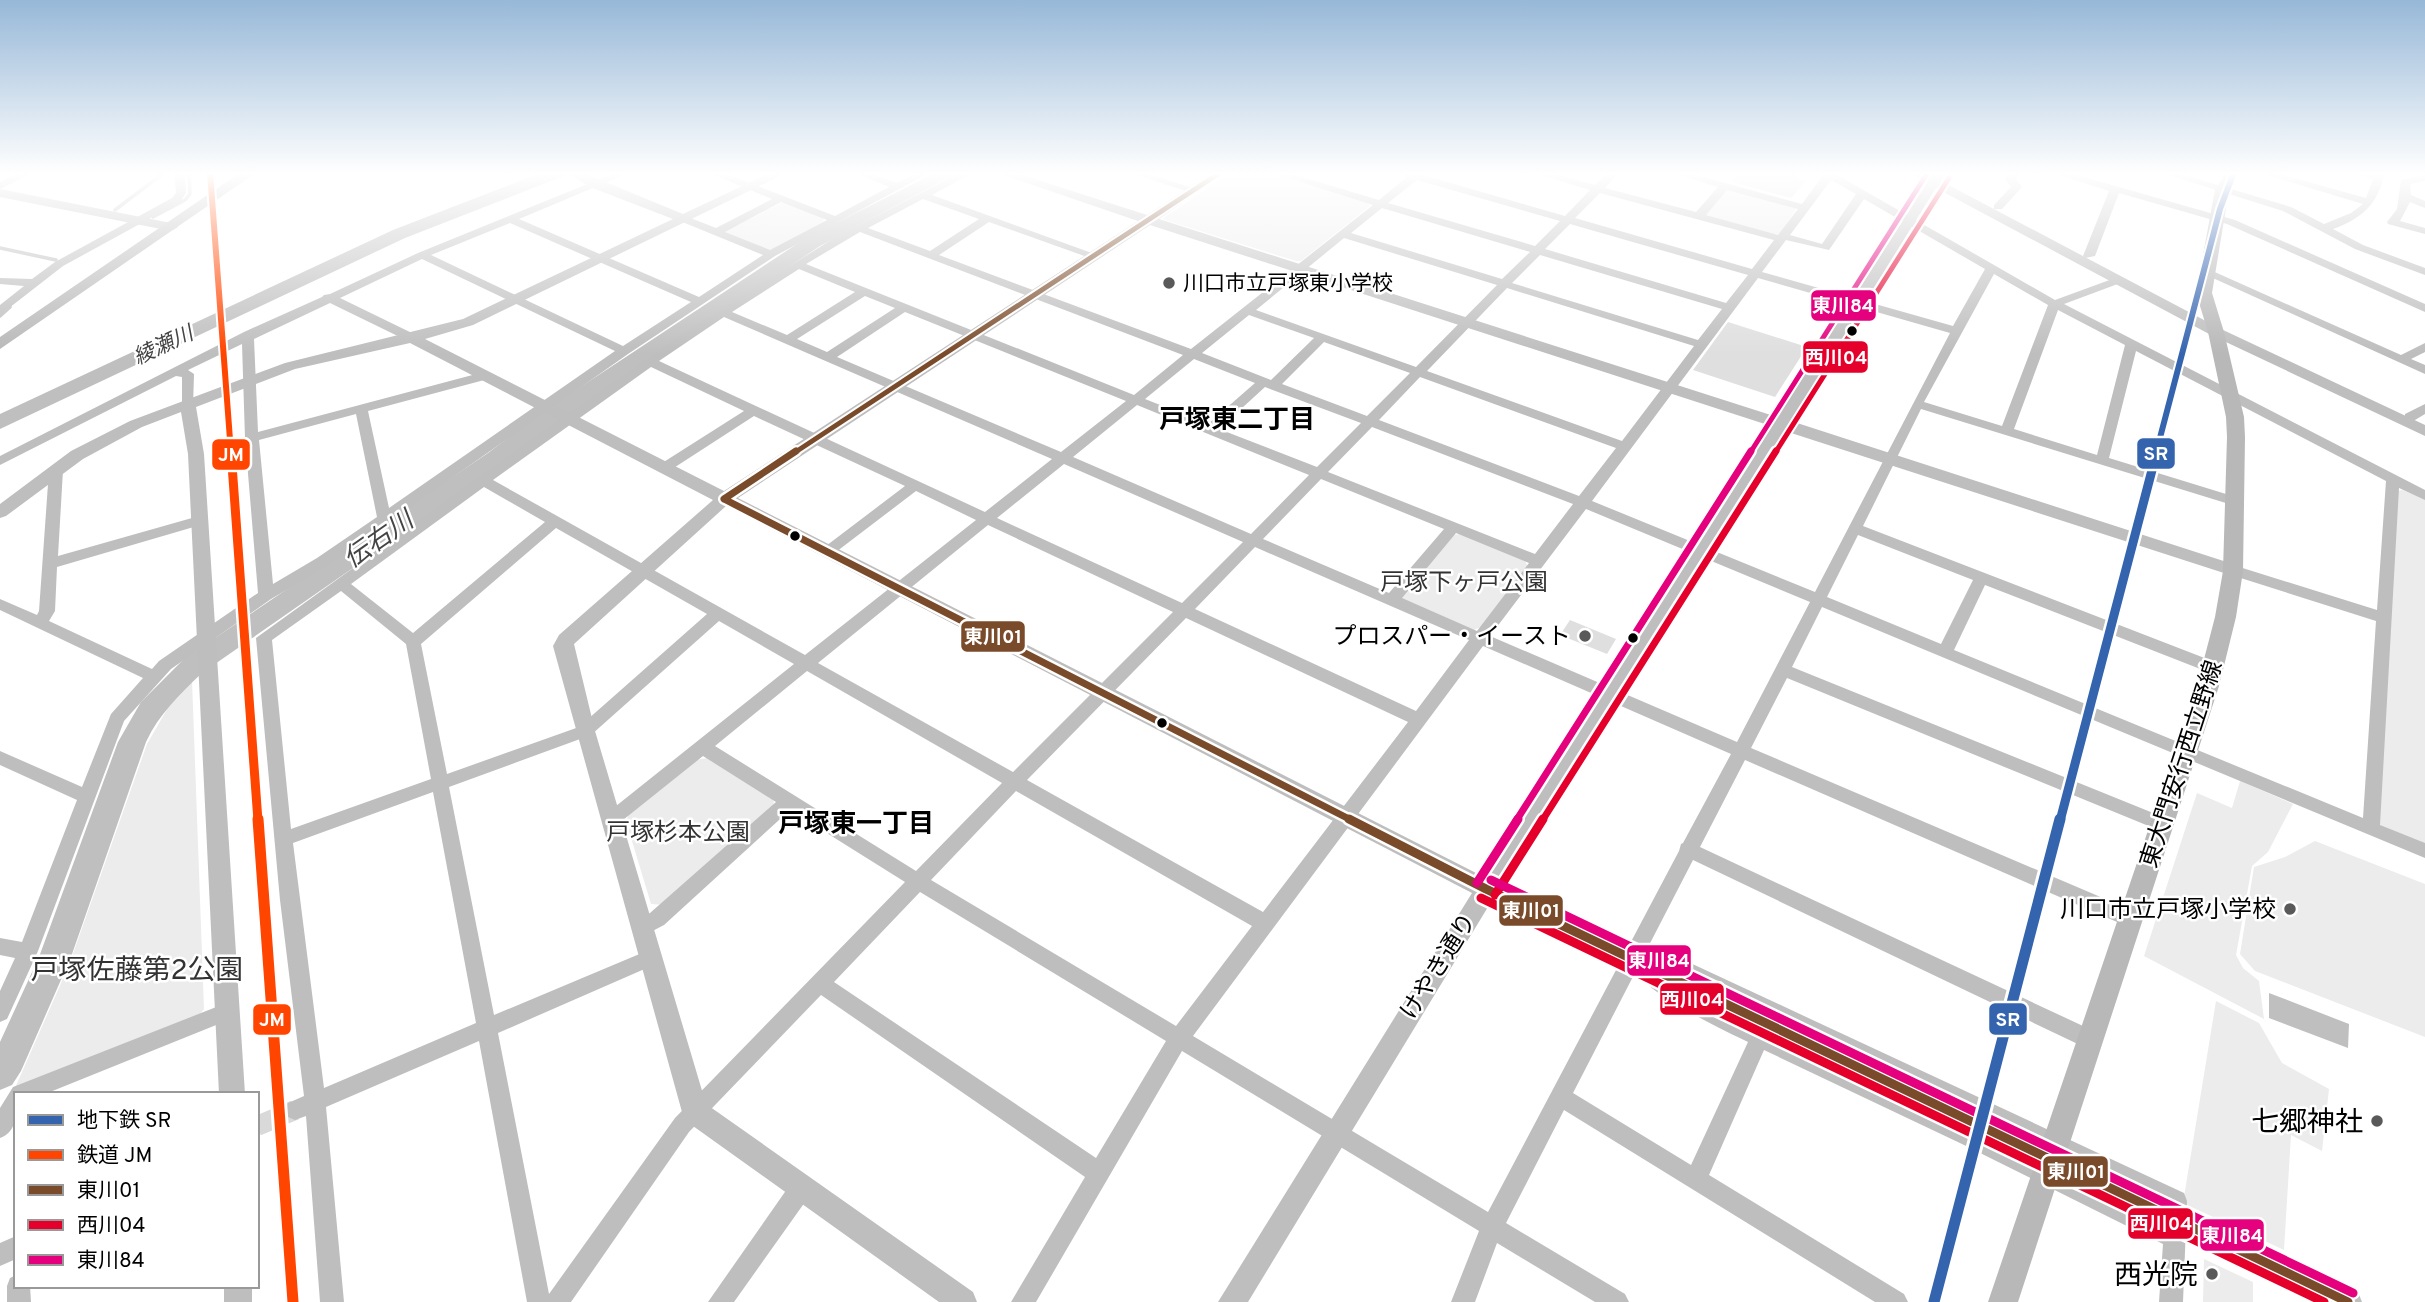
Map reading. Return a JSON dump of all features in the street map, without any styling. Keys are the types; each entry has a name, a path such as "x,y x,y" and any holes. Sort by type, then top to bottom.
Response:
{"main road":[{"path":"0,344 163,233"},
{"name":"東大門安行西立野線","path":"2003,1302 2214,668 2233,570 2236,437 2231,397 2204,293 2215,233"}],"street":[{"path":"0,312 33,283 69,258 117,233"},
{"path":"0,461 248,335 476,233"},
{"path":"540,233 699,301"},
{"path":"0,512 77,455 136,424 290,366 468,322 656,233"},
{"path":"718,233 771,254"},
{"path":"0,1013 28,951 117,718 165,666 205,642 266,595 322,562 624,351 771,254 809,233"},
{"path":"332,1302 315,1102 283,839 264,638 484,481 567,418 797,265 851,233"},
{"path":"872,233 1583,502 2425,851"},
{"path":"931,255 965,233"},
{"path":"1029,233 1094,256"},
{"path":"963,1302 695,1112 649,958 563,646 566,640 724,499 1130,233"},
{"path":"1189,233 2384,618"},
{"path":"1481,233 1728,307"},
{"path":"557,1302 682,1125 1101,692 1186,609 1554,233"},
{"path":"1616,233 1957,331"},
{"path":"1762,233 1825,248 1835,233"},
{"path":"1023,1302 1097,1172 1179,1038 1263,922 1419,720 1786,233"},
{"name":"けやき通り","path":"1232,1302 1486,889 1902,233"},
{"path":"1932,233 2054,304 2425,496"},
{"path":"2037,233 2119,280 2425,432"},
{"path":"2046,233 2214,326 2425,424"},
{"path":"2089,256 2098,233"},
{"path":"2252,233 2425,308"},
{"path":"2334,233 2370,251 2425,272"},
{"path":"612,819 704,748 898,589 1342,234 1700,344"},
{"path":"422,255 624,351"},
{"path":"797,265 1538,561"},
{"path":"1463,1302 1493,1225 1856,529 1917,404 1991,268"},
{"path":"2208,272 2425,370"},
{"path":"2007,430 2054,304 2119,280"},
{"path":"0,281 33,283"},
{"path":"787,340 863,292"},
{"path":"328,297 1486,889 2348,1302"},
{"path":"828,357 903,308"},
{"path":"1246,310 1624,446"},
{"path":"725,313 2131,919"},
{"path":"248,335 252,438 266,595"},
{"path":"1210,430 1322,337"},
{"path":"2102,460 2131,345"},
{"path":"2402,359 2425,347"},
{"path":"652,363 1186,609 1419,720"},
{"path":"174,372 184,371 188,374 188,404 196,454 232,1092"},
{"path":"252,438 484,376"},
{"path":"1917,404 2234,501"},
{"path":"2410,417 2425,408"},
{"path":"360,409 384,518"},
{"path":"664,468 754,410"},
{"path":"40,622 47,611 52,564 56,470"},
{"path":"2371,827 2393,480"},
{"path":"484,481 1263,922"},
{"path":"827,552 915,485"},
{"path":"413,642 555,521"},
{"path":"52,564 199,522"},
{"path":"1392,600 1453,527"},
{"path":"1856,529 2214,668"},
{"path":"1945,653 1982,578"},
{"path":"342,584 413,642 442,782 539,1302"},
{"path":"0,604 155,677"},
{"path":"283,839 585,731 717,614"},
{"path":"1783,670 2162,824"},
{"path":"704,748 918,881 1617,1302"},
{"path":"0,758 86,797"},
{"path":"641,929 789,801"},
{"path":"1687,849 2091,1040"},
{"path":"0,946 28,951"},
{"path":"295,1110 649,958"},
{"path":"1630,959 1672,992 1760,1037 2045,1172 2172,1237"},
{"path":"1630,959 1679,967 2176,1201 2172,1237 2171,1302"},
{"path":"818,982 1097,1172"},
{"path":"25,1092 229,1011"},
{"path":"1696,1179 1760,1037"},
{"path":"1561,1097 1896,1302"},
{"path":"0,1128 14,1104"},
{"path":"720,1302 802,1187"}],"green space":[{"path":"726,233 804,233 776,249 768,250"},
{"path":"1206,233 1336,233 1301,261"},
{"path":"2402,490 2425,499 2425,849 2385,831 2377,823 2397,491"},
{"name":"戸塚下ヶ戸公園","path":"1461,534 1525,561 1528,567 1481,627 1471,631 1404,602 1400,596 1450,535"},
{"name":"戸塚佐藤第2公園","path":"192,680 204,1009 197,1018 15,1088 69,965 147,744 169,706"},
{"name":"戸塚杉本公園","path":"707,758 774,798 773,808 665,905 651,904 626,821 629,814 696,760"},
{"path":"2240,781 2293,804 2268,852 2252,866 2236,955 2243,968 2259,981 2264,1019 2144,956 2197,793 2232,808"},
{"path":"2315,841 2425,884 2425,1037 2255,971 2240,954 2254,867 2285,857"},
{"path":"2216,1001 2259,1023 2282,1063 2329,1089 2322,1151 2291,1135 2284,1250 2183,1203"},
{"path":"2204,1259 2253,1282 2253,1302 2203,1302"}],"shaded area":[{"path":"2269,993 2349,1024 2348,1048 2269,1018"}],"building":[{"path":"1728,322 1807,347 1775,397 1693,370"},
{"name":"プロスパー・イースト","path":"1570,620 1616,639 1607,654 1560,635"}],"waterway":[{"name":"綾瀬川","path":"0,422 402,233"},
{"name":"伝右川","path":"0,1074 9,1060 55,957 132,742 151,710 174,684 193,666 496,458 543,422 813,242 831,233"},
{"path":"0,248 56,260"},
{"path":"0,316 10,307"},
{"path":"55,957 67,955"}],"tunnel":[{"path":"259,1125 295,1110"}],"metro line":[{"name":"SR","path":"1934,1302 2214,233"}],"rail line":[{"name":"JM","path":"214,233 293,1302"}],"transit line":[{"name":"東川01","path":"724,499 1129,233"},
{"name":"東川84","path":"1477,883 1889,233"},
{"name":"西川04","path":"1495,895 1914,233"},
{"name":"東川01","path":"724,499 1486,889 2348,1302"},
{"name":"東川84","path":"1491,880 2353,1293"},
{"name":"西川04","path":"1481,898 2324,1302"}],"place":[{"name":"川口市立戸塚東小学校","path":"1169,283"},
{"name":"プロスパー・イースト","path":"1585,636"},
{"name":"川口市立戸塚小学校","path":"2290,909"},
{"name":"七郷神社","path":"2377,1121"},
{"name":"西光院","path":"2212,1274"}],"district":[{"name":"戸塚東二丁目","path":"1237,419"},
{"name":"戸塚東一丁目","path":"856,823"}]}
